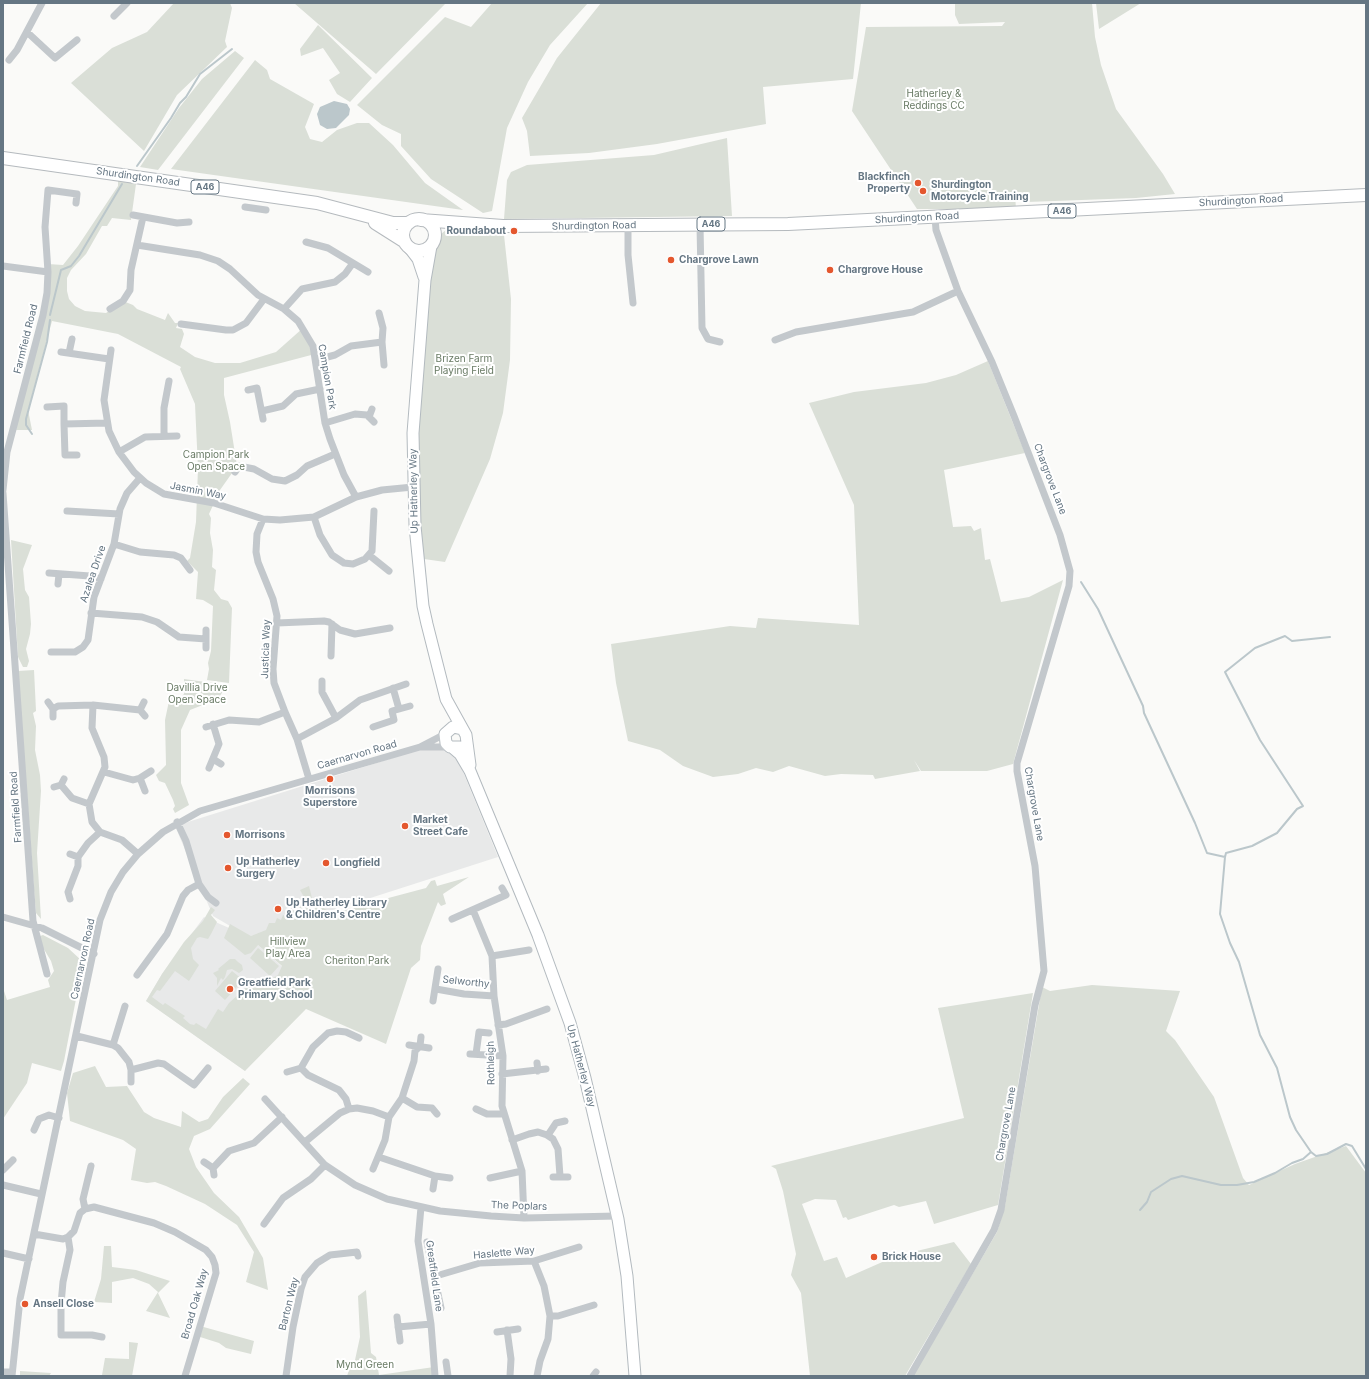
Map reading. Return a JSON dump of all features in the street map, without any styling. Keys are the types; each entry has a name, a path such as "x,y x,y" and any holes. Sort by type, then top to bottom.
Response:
{"main road":[{"name":"Shurdington Road","path":"3,158 343,208 392,223 409,223"},
{"name":"Shurdington Road","path":"421,220 520,226 788,224 1366,195"},
{"name":"Shurdington Road","path":"343,208 382,226 407,244"},
{"path":"421,220 432,226 435,232 433,243 422,251 414,250 407,244 404,230 409,223 421,220"},
{"name":"Shurdington Road","path":"433,243 447,229 469,224"}],"street":[{"path":"9,60 17,50 42,3"},
{"path":"114,16 128,3"},
{"path":"27,32 55,58 77,40"},
{"name":"Farmfield Road","path":"3,490 7,452 43,315 48,272 45,227 48,190 77,194 76,203"},
{"path":"257,208 258,195"},
{"path":"245,207 266,210"},
{"path":"133,215 177,223 189,222"},
{"path":"110,309 123,301 130,290 131,270 138,245 143,217"},
{"name":"Chargrove Lane","path":"910,1376 994,1230 1001,1210 1036,1006 1044,971 1035,866 1017,771 1017,763 1069,586 1070,571 1060,535 1014,416 992,362 958,291 936,230 935,217"},
{"path":"628,225 628,255 633,303"},
{"path":"700,225 702,328 708,339 720,342"},
{"path":"306,242 315,248 328,248 368,272"},
{"name":"Up Hatherley Way","path":"433,243 425,280 413,433 415,533 423,606 446,699 464,734 470,771"},
{"name":"Up Hatherley Way","path":"407,244 418,259 425,280"},
{"name":"Campion Park","path":"138,245 212,258 230,268 264,299 284,309 304,328 313,346 325,423 335,454 356,497"},
{"path":"284,309 302,289 335,282 345,274 353,263"},
{"path":"3,266 48,272"},
{"path":"775,340 796,332 913,312 958,291"},
{"path":"181,324 233,330 246,323 264,299"},
{"path":"379,312 383,328 382,342 384,365"},
{"path":"69,353 72,339"},
{"path":"316,360 335,355 351,346 382,342"},
{"name":"Jasmin Way","path":"111,350 104,390 107,423 119,452 140,478 159,492 170,496 221,505 263,519 288,520 314,517 356,497 382,490 413,487"},
{"path":"61,352 109,359"},
{"path":"164,436 164,417 169,398 169,381"},
{"path":"248,390 257,388 263,419"},
{"path":"262,411 283,406 296,394 320,389"},
{"path":"47,406 73,406"},
{"path":"64,406 65,455 77,455"},
{"path":"325,423 355,414 371,419 372,409"},
{"path":"64,424 107,423"},
{"path":"119,452 141,439 176,436"},
{"path":"235,472 239,466 254,469 272,479 285,480 297,475 307,466 335,454"},
{"name":"Azalea Drive","path":"51,652 71,653 78,651 83,647 89,635 94,597 114,544 119,514 127,493 140,478"},
{"name":"Farmfield Road","path":"3,494 34,925 47,974"},
{"path":"67,510 119,514"},
{"path":"76,511 76,520"},
{"path":"314,517 320,535 327,548 336,559 344,563 353,564 361,561 372,551 374,511"},
{"name":"Justicia Way","path":"263,519 257,534 256,552 258,562 273,599 277,623 273,674 284,712 297,739 309,779"},
{"path":"114,544 140,552 174,555 181,558 190,570"},
{"path":"369,555 389,570"},
{"path":"49,573 90,576 101,580"},
{"path":"58,584 59,574"},
{"path":"91,613 142,617 157,622 179,637 206,639"},
{"path":"277,623 321,621 332,624 340,630 350,634 378,626 390,628"},
{"path":"330,656 332,624"},
{"path":"206,630 206,648"},
{"path":"322,681 318,693 336,718"},
{"path":"297,739 336,718 360,700 406,684"},
{"path":"393,688 399,709"},
{"name":"Up Hatherley Way","path":"446,699 446,732"},
{"path":"48,702 53,709 53,718"},
{"path":"53,709 64,706 93,705 143,713 144,702"},
{"path":"93,705 92,728 104,757 104,772 89,804 93,825 100,832 122,840 138,854"},
{"path":"373,727 394,720 392,711 410,706"},
{"path":"206,727 229,720 259,722 284,712"},
{"path":"209,768 219,744 213,724"},
{"path":"454,727 464,734 460,747 451,747 446,743 446,732 454,727"},
{"name":"Caernarvon Road","path":"12,1374 20,1299 41,1194 60,1118 100,920 109,897 123,872 138,854 163,832 177,822 210,807 420,747 446,732"},
{"name":"Caernarvon Road","path":"420,747 451,747"},
{"name":"Up Hatherley Way","path":"451,747 460,754 470,771 538,935 570,1023 585,1078 617,1216 627,1276 635,1376"},
{"path":"213,759 221,764"},
{"path":"104,772 130,780 140,778 151,771"},
{"path":"140,778 145,791"},
{"path":"60,784 72,798 89,804"},
{"path":"177,822 186,841 199,884 208,897 216,903"},
{"path":"70,898 68,892 78,866 78,857 88,843 100,832"},
{"path":"70,854 78,857"},
{"path":"137,975 167,934 183,896 188,890 199,884"},
{"path":"452,919 506,896 502,888"},
{"name":"Rothleigh","path":"473,910 492,956 494,996 503,1056 502,1074 504,1114 522,1171 524,1218"},
{"path":"3,917 34,925 94,954"},
{"path":"492,956 529,950"},
{"name":"Selworthy","path":"433,1001 438,968"},
{"name":"Selworthy","path":"436,989 464,994 494,996"},
{"path":"113,1045 125,1006"},
{"path":"498,1025 506,1024 547,1009"},
{"path":"287,1072 301,1068 313,1047 327,1031 346,1032 359,1038"},
{"path":"489,1033 479,1032 473,1054 503,1056"},
{"path":"77,1036 113,1045 126,1057 131,1070 131,1082"},
{"path":"373,1169 385,1140 389,1117 402,1098 421,1037"},
{"path":"418,1048 429,1048"},
{"path":"131,1070 158,1063 164,1064 194,1085 208,1068"},
{"path":"537,1063 538,1071"},
{"path":"301,1068 312,1077 339,1090 344,1095 349,1109"},
{"path":"502,1074 546,1069"},
{"path":"265,1098 325,1165 344,1179 387,1199 421,1207"},
{"path":"402,1098 417,1107 433,1105 437,1114"},
{"path":"305,1142 340,1113 349,1109 357,1108 373,1111 389,1117"},
{"path":"476,1109 487,1114 504,1114"},
{"path":"34,1130 38,1119 49,1115 60,1118"},
{"path":"204,1162 213,1172 232,1150 254,1143 282,1117"},
{"path":"548,1136 556,1123 564,1121"},
{"path":"512,1140 534,1132 553,1139 557,1146 557,1177 568,1177"},
{"path":"379,1157 435,1176 450,1178"},
{"path":"3,1170 13,1160"},
{"path":"264,1224 270,1208 310,1180 325,1165"},
{"path":"34,1234 63,1239 68,1237 74,1231 78,1216 85,1209 83,1199 91,1166"},
{"path":"490,1178 522,1171"},
{"path":"433,1189 435,1176"},
{"path":"3,1185 41,1194"},
{"name":"Broad Oak Way","path":"85,1209 94,1207 154,1223 190,1240 206,1250 212,1257 216,1273 185,1376"},
{"name":"The Poplars","path":"421,1207 457,1213 524,1218 617,1216"},
{"name":"Greatfield Lane","path":"421,1207 418,1241 431,1324 435,1376"},
{"path":"68,1237 70,1250 62,1289 61,1335 92,1335 102,1337"},
{"path":"427,1242 436,1276 441,1308"},
{"name":"Haslette Way","path":"436,1276 480,1263 534,1261 575,1247"},
{"name":"Barton Way","path":"286,1376 295,1319 305,1277 316,1263 330,1255 357,1252 358,1256"},
{"path":"3,1253 29,1259"},
{"path":"534,1261 544,1286 550,1316 548,1339 540,1361 537,1376"},
{"path":"550,1316 558,1316 594,1305"},
{"path":"397,1317 400,1341"},
{"path":"398,1327 431,1324"},
{"path":"497,1332 518,1329"},
{"path":"506,1330 511,1358 510,1376"},
{"path":"446,1362 448,1376"},
{"path":"3,1372 12,1374"}],"shaded area":[{"path":"334,101 347,104 350,109 349,115 336,128 327,129 320,125 317,114 320,107"},
{"path":"450,740 498,857 249,937 213,916 175,826"},
{"name":"Greatfield Park Primary School","path":"204,917 236,931 256,943 297,980 245,1071 146,1001 162,974"}],"green space":[{"path":"174,3 230,3 232,8 225,41 227,47 177,95 144,151 71,83 112,48 147,32"},
{"path":"294,3 446,3 376,74"},
{"path":"492,3 588,3 550,45 528,82 507,128 492,211 483,213 431,179 401,146 401,134 382,125 357,105 445,17 471,27"},
{"path":"601,3 861,3 853,79 763,87 766,124 657,144 589,153 530,156 527,131 522,118 557,58"},
{"name":"Hatherley & Reddings CC","path":"955,3 1092,3 1095,37 1101,65 1116,109 1163,174 1175,194 1136,198 1027,202 1017,201 1015,194 1016,209 917,209 852,111 866,27 1002,26 1005,22 959,24 955,15"},
{"path":"1096,3 1141,3 1099,29"},
{"path":"318,25 372,78 350,102 337,94 329,80 340,73 323,48 301,56 300,49"},
{"path":"235,51 244,58 158,170 140,167 179,108 202,79"},
{"path":"255,60 267,70 270,79 314,104 305,127 310,139 322,142 337,130 357,123 369,123 393,145 425,183 463,210 171,169"},
{"path":"727,138 732,216 504,219 507,180 511,172 527,165 654,155"},
{"name":"Campion Park Open Space","path":"118,181 136,184 131,220 112,218 107,226 102,226 86,254 71,270 67,278 67,291 69,299 75,306 85,311 106,313 123,301 133,305 137,309 165,320 168,313 175,323 178,323 176,328 182,329 184,334 180,347 195,357 215,363 240,363 276,352 303,328 315,354 224,378 224,395 237,466 220,490 209,514 211,518 210,533 213,550 212,567 216,570 214,590 221,599 228,601 232,608 229,683 207,680 209,669 208,663 211,651 213,606 203,600 196,599 198,572 187,561 190,558 196,522 198,468 195,404 180,369 181,367 118,334 52,321 28,410 32,430 16,430 21,401 37,346 48,264 63,265 78,246 118,186"},
{"name":"Brizen Farm Playing Field","path":"469,225 503,226 511,299 510,360 503,413 490,459 445,562 417,558 413,487 431,246 434,240 447,229"},
{"path":"988,361 1025,453 944,470 953,527 971,526 974,531 981,528 985,560 990,559 1001,602 1029,597 1063,580 1013,764 987,771 921,771 914,760 920,771 875,779 873,775 841,774 825,776 789,766 773,772 756,768 738,774 713,777 683,766 660,750 628,741 616,683 611,644 730,626 756,628 758,618 859,625 854,505 809,403 854,392 926,383 956,375"},
{"path":"11,540 32,545 23,569 25,590 29,597 31,624 26,649 29,661 27,667 23,667 18,657"},
{"path":"34,670 36,711 33,713 36,726 35,750 40,775 41,791 37,853 41,919 36,913 18,671"},
{"name":"Davillia Drive Open Space","path":"184,679 227,685 218,699 190,710 181,730 181,783 189,805 175,813 173,809 175,806 173,800 165,783 159,781 156,775 166,765 165,720 169,701 168,697 174,696 180,698 184,694"},
{"name":"Cheriton Park","path":"469,877 443,894 446,904 441,906 438,902 421,946 420,960 411,968 386,1044 306,1009 245,1071 146,1001 184,942 203,921 211,907 215,910 211,915 217,922 208,939 200,937 197,938 191,948 193,959 199,965 189,981 175,971 160,991 157,990 152,997 163,1005 165,1003 185,1016 183,1018 190,1024 194,1025 196,1023 206,1029 218,1009 223,1012 229,1003 248,986 273,978 278,975 282,966 258,945 251,953 245,955 224,938 230,924 251,936 266,930 269,923 275,923 277,918 281,920 283,915 288,918 292,910 298,913 304,897 300,890 309,886 313,902 332,913 426,888 431,881 435,880 437,886"},
{"path":"43,935 68,948 81,960 82,968 64,1061 61,1071 32,1063 27,1083 3,1119 3,988 7,1000 50,987 48,980 54,971 51,961 42,946 40,936"},
{"path":"258,948 279,966 270,976 250,958"},
{"path":"230,959 235,959 242,965 243,970 239,973 232,969 227,970 225,977 223,980 221,978 217,986 217,978 213,973 219,970 218,969"},
{"path":"232,971 243,980 225,1000 215,991"},
{"path":"1092,985 1180,991 1166,1031 1175,1040 1214,1097 1243,1178 1249,1185 1295,1164 1346,1146 1366,1173 1366,1376 913,1376 997,1232 1005,1206 1042,987 1050,991"},
{"path":"1033,993 998,1205 934,1224 926,1201 899,1207 894,1205 848,1220 846,1217 843,1218 836,1200 815,1199 802,1204 824,1261 837,1257 846,1278 896,1256 954,1242 971,1264 905,1376 810,1376 801,1293 791,1275 796,1254 783,1191 776,1169 771,1166 964,1118 938,1008"},
{"path":"95,1066 106,1087 127,1086 144,1112 154,1118 181,1127 182,1111 199,1122 208,1119 223,1097 243,1078 250,1084 210,1129 194,1136 189,1149 196,1167 214,1193 239,1217 263,1258 268,1290 246,1282 254,1252 237,1225 205,1204 166,1186 155,1182 147,1183 131,1180 136,1149 123,1140 70,1121 67,1093 73,1073"},
{"path":"104,1246 111,1246 112,1267 136,1270 170,1281 158,1293 170,1318 146,1311 158,1292 149,1284 133,1278 112,1282 112,1303 94,1302 101,1279"},
{"name":"Mynd Green","path":"366,1290 371,1353 376,1357 379,1375 434,1367 435,1376 347,1376 355,1360 360,1337 358,1296"},
{"path":"200,1326 254,1341 251,1354 226,1348 219,1343 197,1336"},
{"path":"129,1342 138,1343 132,1376 49,1376 102,1375 105,1358 129,1359"},
{"path":"20,1371 51,1373 49,1376 20,1376"}],"waterway":[{"path":"137,166 180,103 186,97 200,74 232,49"},
{"path":"50,315 61,270 71,266 79,256 122,184"},
{"path":"32,434 26,425 26,419 47,342 50,320"},
{"path":"1081,582 1098,609 1143,706 1144,713 1195,823 1207,853 1225,857 1220,914 1230,943 1239,962 1260,1035 1277,1068 1290,1117 1296,1130 1311,1152 1316,1156 1327,1154 1346,1144 1352,1146 1366,1169"},
{"path":"1225,857 1226,853 1252,846 1277,833 1297,809 1303,806 1260,740 1225,672 1255,648 1285,636 1292,641 1330,637"},
{"path":"1140,1210 1147,1202 1151,1192 1171,1179 1182,1176 1221,1185 1237,1185 1254,1182 1303,1159 1311,1152"}],"place":[{"name":"Blackfinch Property","path":"918,183"},
{"name":"Shurdington Motorcycle Training","path":"923,191"},
{"name":"Roundabout","path":"514,231"},
{"name":"Chargrove Lawn","path":"671,260"},
{"name":"Chargrove House","path":"830,270"},
{"name":"Morrisons Superstore","path":"330,779"},
{"name":"Market Street Cafe","path":"405,826"},
{"name":"Morrisons","path":"227,835"},
{"name":"Longfield","path":"326,863"},
{"name":"Up Hatherley Surgery","path":"228,868"},
{"name":"Up Hatherley Library & Children's Centre","path":"278,909"},
{"name":"Greatfield Park Primary School","path":"230,989"},
{"name":"Brick House","path":"874,1257"},
{"name":"Ansell Close","path":"25,1304"}],"park label":[{"name":"Hillview Play Area","path":"288,948"}]}
